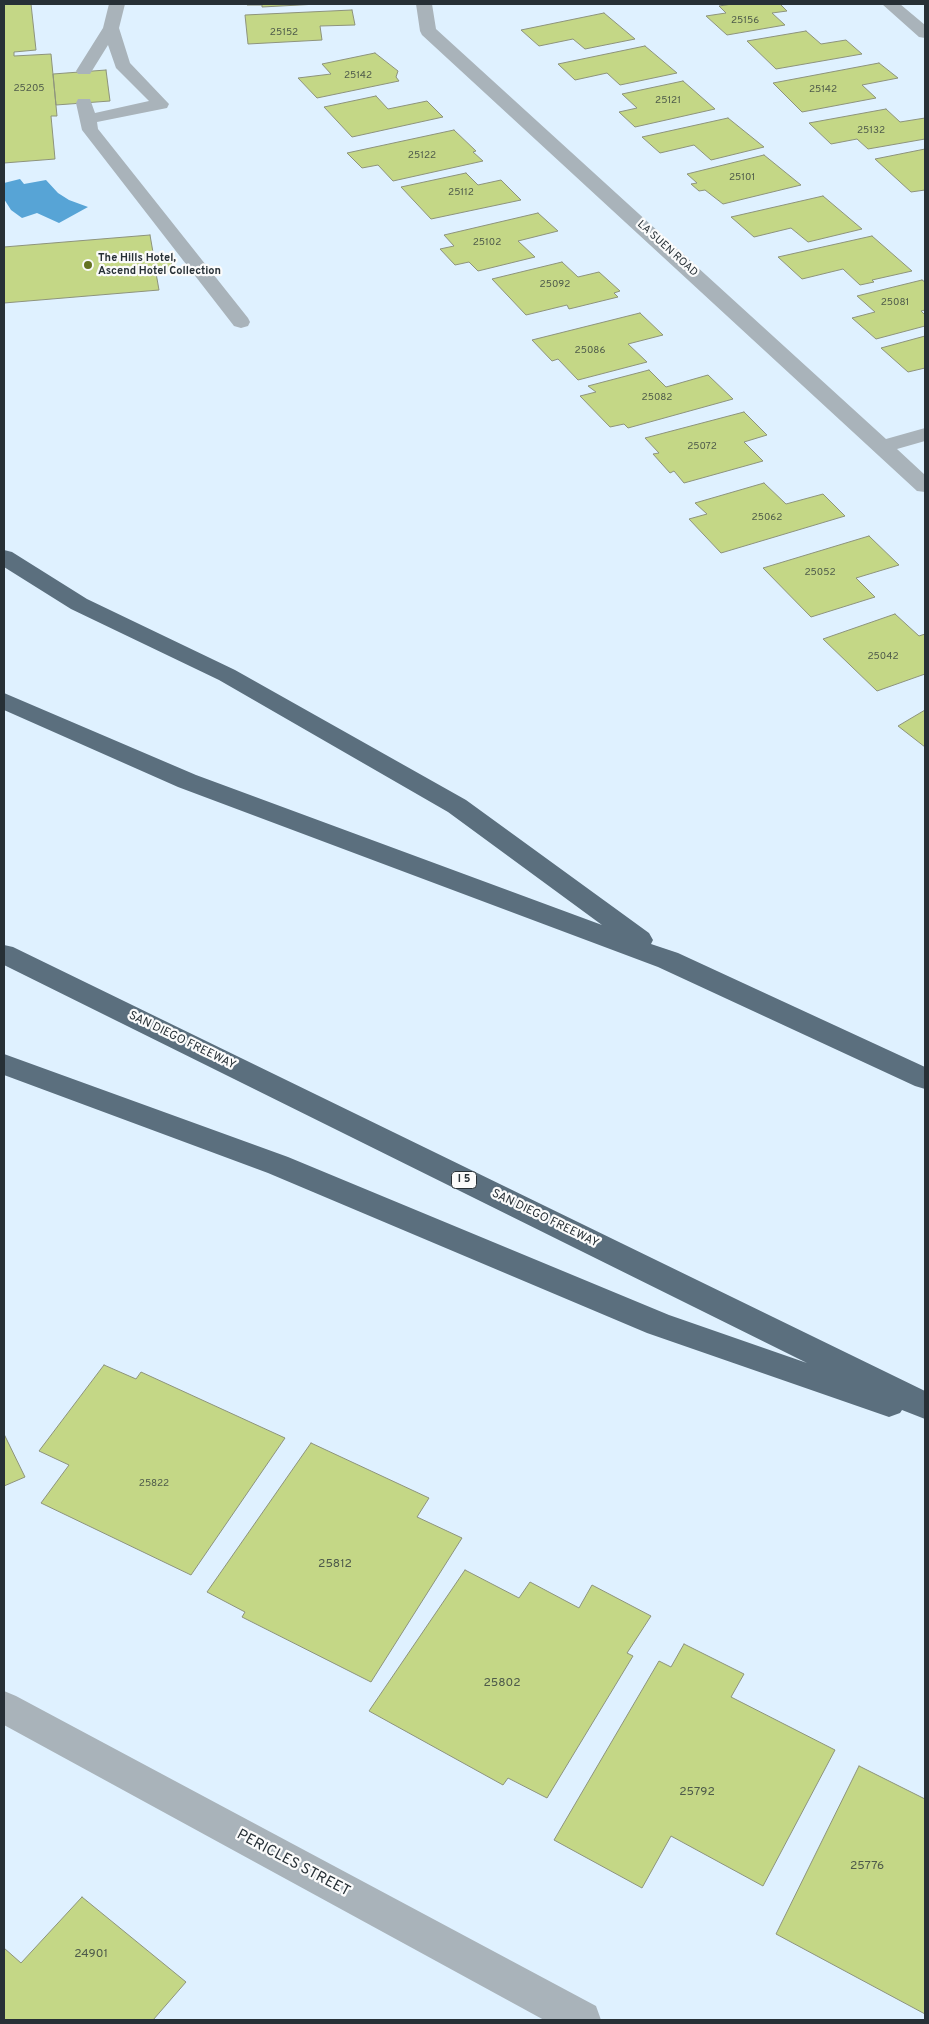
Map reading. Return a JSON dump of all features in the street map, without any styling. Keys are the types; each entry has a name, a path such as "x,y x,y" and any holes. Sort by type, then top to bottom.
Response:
{"highway":[{"path":"4,557 79,604 227,675 457,806 668,960"},
{"path":"4,701 187,781 668,960 925,1080"},
{"name":"SAN DIEGO FREEWAY","path":"4,954 925,1406"},
{"path":"4,1064 278,1165 658,1324 925,1417"}],"street":[{"name":"LA SUEN ROAD","path":"424,4 428,32 925,486"},
{"path":"890,4 925,33"},
{"path":"883,446 925,434"},
{"name":"PERICLES STREET","path":"4,1707 582,2020"}],"lane":[{"path":"84,71 111,28 116,4"},
{"path":"111,28 122,65 161,104 86,111 90,130 241,322"}],"water":[{"path":"20,179 24,184 46,180 58,193 69,200 88,207 59,223 37,213 22,218 11,210 4,199 4,183"}],"building":[{"path":"4,4 31,4 36,50 14,52 14,56 51,54 57,116 51,116 55,159 4,163"},
{"path":"247,4 318,4 262,7 262,5"},
{"path":"732,4 780,4 787,11 772,13 785,25 727,35 706,16 726,13 719,6"},
{"path":"352,10 355,25 320,26 322,40 248,44 245,15"},
{"path":"604,13 635,39 585,49 573,39 539,46 521,30"},
{"path":"806,31 821,44 846,40 862,54 776,69 747,41"},
{"path":"645,46 677,73 620,85 607,73 575,80 558,64"},
{"path":"375,53 398,71 396,77 399,81 317,98 298,78 331,74 322,64"},
{"path":"879,63 898,78 862,85 876,98 802,112 773,83"},
{"path":"106,70 110,101 56,105 53,74"},
{"path":"683,81 715,109 635,127 619,112 637,108 622,94"},
{"path":"376,96 388,109 427,101 443,117 352,137 324,107"},
{"path":"886,109 900,122 925,118 925,139 868,149 857,139 831,144 809,123"},
{"path":"728,118 764,147 711,160 694,145 660,153 642,137"},
{"path":"454,130 476,151 473,152 483,161 393,181 378,165 362,168 347,153"},
{"path":"925,149 925,190 911,192 875,159"},
{"path":"764,155 801,185 723,204 705,190 699,191 691,184 697,183 687,174"},
{"path":"466,173 478,185 501,180 521,200 431,219 401,187"},
{"path":"823,196 862,229 808,242 791,228 754,237 731,217"},
{"path":"538,213 558,231 518,241 535,257 478,271 469,262 455,265 440,249 454,246 444,235"},
{"name":"The Hills Hotel, Ascend Hotel Collection","path":"150,235 154,258 170,257 173,271 156,273 159,290 4,303 4,247"},
{"path":"872,236 912,271 872,280 874,282 860,285 843,269 802,279 778,257"},
{"path":"562,262 578,277 599,272 620,291 614,293 618,297 569,309 567,305 526,315 492,279"},
{"path":"922,280 925,282 925,310 921,311 925,315 925,326 876,339 852,318 875,312 857,296"},
{"path":"640,313 663,335 628,344 647,362 578,380 558,359 552,361 532,340"},
{"path":"925,336 925,368 908,372 881,348"},
{"path":"649,370 666,387 708,375 733,399 628,428 624,424 610,427 580,396 596,392 588,386"},
{"path":"744,412 767,435 744,442 763,461 684,483 674,471 670,473 653,454 659,453 645,438"},
{"path":"764,483 786,504 823,494 845,516 721,553 689,519 707,514 695,503"},
{"path":"869,536 899,565 856,578 875,597 811,617 763,568"},
{"path":"895,614 919,636 925,634 925,674 877,691 823,639"},
{"path":"925,710 925,747 898,726"},
{"path":"104,1365 136,1379 141,1372 285,1438 191,1575 41,1503 69,1465 39,1451"},
{"path":"4,1434 25,1477 4,1486"},
{"path":"311,1443 429,1498 417,1517 462,1538 371,1682 242,1617 245,1612 207,1592"},
{"path":"465,1570 519,1598 530,1582 579,1608 592,1585 651,1616 627,1653 633,1656 547,1798 508,1778 503,1785 369,1711"},
{"path":"684,1644 744,1674 731,1697 835,1750 763,1886 671,1836 642,1888 554,1840 659,1661 671,1667"},
{"path":"859,1766 925,1799 925,2014 776,1934"},
{"path":"82,1897 186,1982 153,2020 4,2020 4,1948 21,1963"}],"place":[{"name":"The Hills Hotel, Ascend Hotel Collection","path":"88,265"}]}
